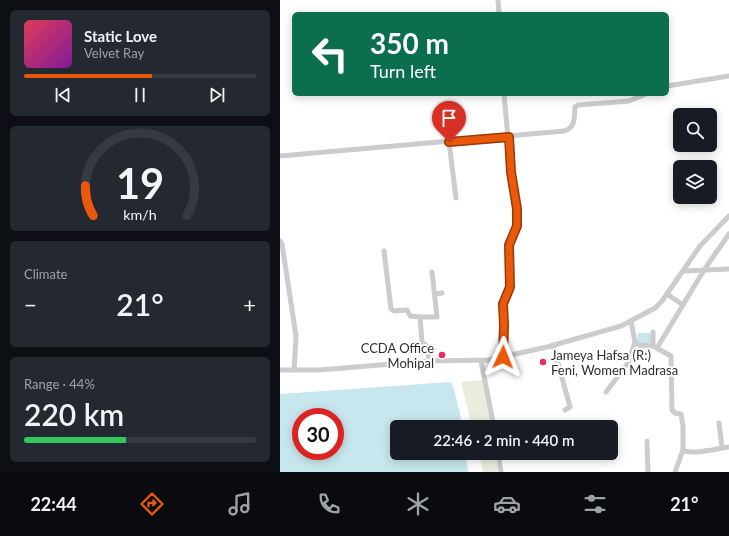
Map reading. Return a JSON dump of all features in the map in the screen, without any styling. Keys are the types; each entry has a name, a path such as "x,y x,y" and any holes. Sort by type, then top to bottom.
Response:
{"street":[{"path":"498,0 499,12"},
{"path":"669,86 729,76"},
{"path":"503,357 503,304 510,287 509,245 517,226 517,209 511,172 504,96"},
{"path":"280,156 564,131 570,129 574,124 576,107 578,105 628,101 641,96"},
{"path":"449,142 456,198"},
{"path":"280,370 429,361 481,361 553,345 621,326 655,308 667,294 700,246 729,216"},
{"path":"655,347 729,234"},
{"path":"280,241 282,244 296,336 294,370"},
{"path":"384,251 391,309 394,311 407,310 410,316 437,317 432,272"},
{"path":"684,270 729,269"},
{"path":"435,294 442,293"},
{"path":"667,294 683,305"},
{"path":"420,317 422,342 428,347 429,361"},
{"path":"606,392 628,362 635,342 631,321"},
{"path":"653,332 655,347"},
{"path":"635,342 639,345 655,347 671,356 672,410 675,413 681,414 683,426 683,450 675,472"},
{"path":"553,345 570,407 565,410"},
{"path":"481,361 493,420"},
{"path":"719,423 722,448"},
{"path":"647,441 648,472"},
{"path":"683,450 689,453 707,452 712,449 729,447"},
{"path":"499,460 501,472"}],"green space":[{"path":"483,380 491,420 470,420 461,382"},
{"path":"480,460 496,460 498,472 483,472"}],"water":[{"path":"638,333 651,333 651,344 637,341"},
{"path":"451,382 461,420 390,420 390,460 467,460 468,472 280,472 280,394"}],"place":[{"name":"CCDA Office Mohipal","path":"442,355"},
{"name":"Jameya Hafsa (R:) Feni, Women Madrasa","path":"543,362"}],"route":[{"path":"449,142 509,137 511,172 517,209 517,226 509,245 508,258 510,287 503,304 503,357"}]}
